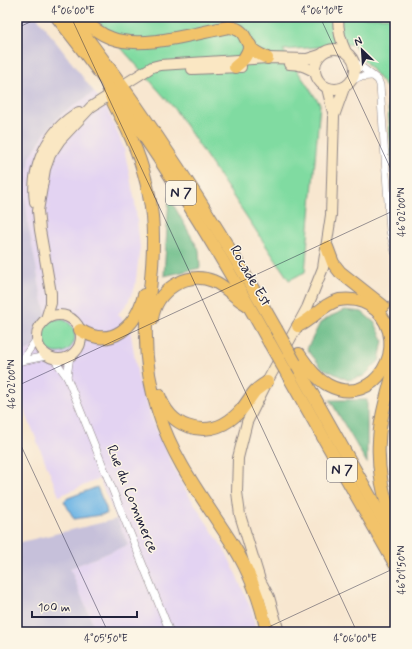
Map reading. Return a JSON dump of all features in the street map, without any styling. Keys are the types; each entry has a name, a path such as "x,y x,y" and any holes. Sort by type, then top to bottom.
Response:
{"highway":[{"name":"Rocade Est","path":"57,17 106,82 162,162 195,213 250,307 395,564"},
{"name":"Rocade Est","path":"71,17 113,72 171,155 204,207 267,314 277,326 297,358 395,541"},
{"path":"81,17 109,38 142,42 229,28 240,31 250,46 267,58"},
{"path":"240,63 248,54 250,46"},
{"path":"106,82 114,103 132,140 144,175 152,214 153,255 146,324 146,343 150,377 159,414 173,449 234,546 243,564 258,599 267,632"},
{"path":"327,247 333,263 340,272 382,305 395,324"},
{"path":"250,307 237,299 221,285 212,281 195,278 183,281 173,286 162,295 156,304 153,315 151,345 156,383 162,403 172,417 178,422 189,427 209,429 223,425 236,416 250,400 256,390 267,382"},
{"path":"80,330 93,337 105,338 112,337 125,328 136,316 145,288 151,280"},
{"path":"297,358 329,385 341,389 352,390 362,388 372,383 382,374 390,359 393,341 386,321 379,312 372,306 356,300 338,300 329,304 322,308 308,321 298,326"},
{"path":"395,366 382,416 379,446 380,474 383,490 387,507 395,528"}],"main road":[{"path":"338,21 346,52"},
{"path":"128,82 144,73 240,63 267,58 306,59 324,53 337,49 350,55 355,62 356,71 353,80 344,88 338,90 327,88 319,82 315,72 315,66 324,53 334,40 338,21"},
{"path":"240,63 298,64 315,72"},
{"path":"271,632 260,580 240,515 236,475 238,458 247,422 312,298 327,247 331,215 334,116 327,88"},
{"path":"334,116 344,88"},
{"path":"46,319 51,293 38,211 34,196 37,166 46,147 59,128 77,113 92,107 105,98"},
{"path":"51,293 65,316"},
{"path":"55,315 65,316 74,321 80,330 80,345 74,353 62,359 50,357 38,346 36,340 38,328 46,319 55,315"},
{"path":"260,580 269,597 279,632"}],"street":[{"path":"355,62 380,82 390,231 395,252"},
{"path":"353,80 359,77 371,76"},
{"path":"19,361 36,340"},
{"path":"67,377 70,356"},
{"path":"19,361 50,357"},
{"name":"Rue du Commerce","path":"50,357 67,377 170,632"}],"shaded area":[{"path":"17,17 37,17 94,92 60,115 45,133 30,157 25,195 28,224 42,298 53,340 17,354"},
{"path":"94,92 107,109 124,148 135,202 140,247 135,287 127,304 118,314 130,329 138,378 153,423 181,483 227,554 253,613 256,632 106,632 107,628 96,632 70,568 128,545 99,479 59,496 17,391 17,354 53,340 42,298 28,224 25,195 30,157 45,133 60,115"},
{"path":"117,519 128,545 70,568 96,632 17,632 17,543"}],"green space":[{"path":"94,17 395,17 395,213 387,88 363,59 354,44 283,50 320,104 305,272 289,280 174,108"},
{"path":"169,197 199,250 200,268 164,276"},
{"path":"345,310 362,312 375,323 383,340 379,361 364,376 348,380 322,368 307,349 320,323"},
{"path":"58,319 70,324 75,336 70,348 58,353 46,348 41,336 46,324"},
{"path":"330,400 367,400 367,463"}],"water":[{"path":"97,487 107,514 74,519 64,501"}]}
